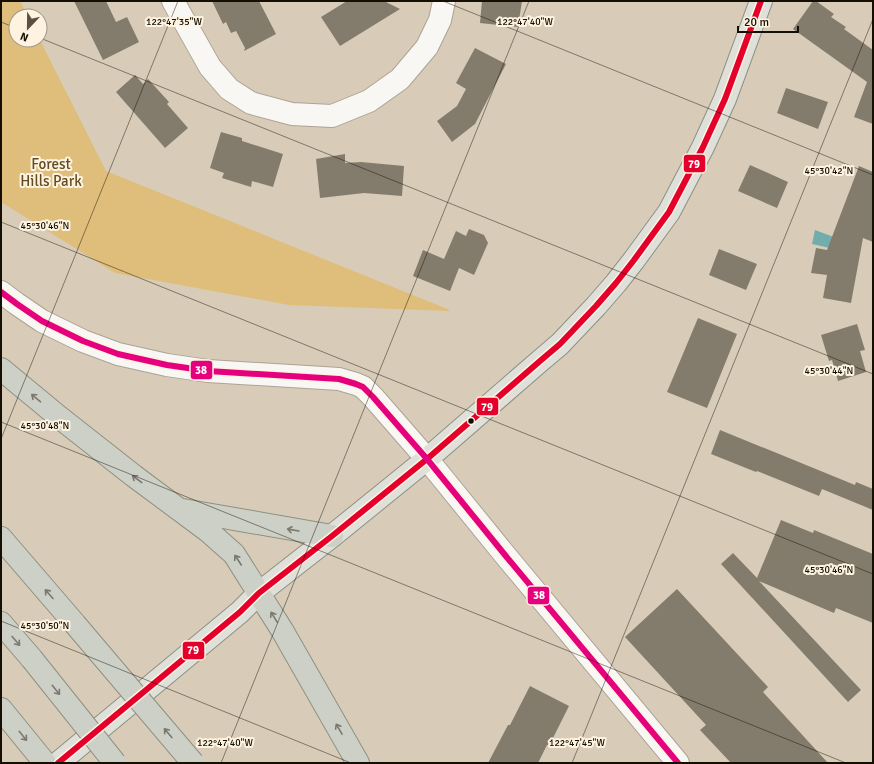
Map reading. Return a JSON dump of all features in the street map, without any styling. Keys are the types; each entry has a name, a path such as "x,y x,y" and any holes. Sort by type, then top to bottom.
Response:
{"highway":[{"path":"1,369 134,476 208,531 234,554 282,630 358,763"},
{"path":"179,510 332,536"},
{"path":"1,538 193,763"},
{"path":"1,623 32,659 115,763"},
{"path":"1,709 45,763"}],"main road":[{"path":"58,763 240,612 259,593 332,536 473,420 560,344 596,306 638,256 669,212 725,99 761,1"}],"street":[{"path":"173,1 210,67 229,89 251,103 292,114 332,116 369,101 400,79 427,47 440,20 444,1"},
{"path":"1,292 42,321 82,341 118,354 167,366 208,371 339,379 363,387 427,459 678,763"}],"green space":[{"name":"Forest Hills Park","path":"1,1 20,1 24,8 8,8 8,48 44,48 106,171 450,310 289,305 115,273 1,202"}],"water":[{"path":"815,230 847,242 843,251 812,244"}],"building":[{"path":"74,1 106,1 116,22 127,17 139,42 103,60"},
{"path":"212,1 259,1 276,34 244,51 245,48 236,31 231,33 226,22 223,24"},
{"path":"347,1 384,1 400,9 340,46 321,17"},
{"path":"482,1 522,1 518,27 480,23"},
{"path":"813,1 816,1 834,14 831,17 846,27 844,29 873,50 873,124 854,117 867,82 793,29"},
{"path":"475,48 506,64 475,124 452,142 437,121 457,106 466,89 456,83"},
{"path":"135,75 143,84 148,79 169,102 167,104 188,128 165,148 116,92"},
{"path":"786,88 828,102 818,129 777,113"},
{"path":"221,132 242,138 242,141 283,154 273,187 252,181 251,187 222,178 224,173 210,168"},
{"path":"345,154 345,163 361,162 404,166 402,196 364,193 320,198 316,159"},
{"path":"750,165 788,182 777,208 738,191"},
{"path":"859,166 873,172 873,242 863,238 851,303 823,298 827,275 811,273 816,248 827,250"},
{"path":"469,229 484,235 488,243 474,275 459,268 450,291 413,276 423,250 444,259 456,231 466,236"},
{"path":"719,249 757,264 746,290 709,275"},
{"path":"698,318 737,334 707,408 667,392"},
{"path":"857,324 865,350 860,351 866,372 838,381 832,360 829,361 821,335"},
{"path":"720,430 855,485 856,482 873,489 873,510 822,489 819,496 711,454"},
{"path":"781,520 813,533 814,530 873,554 873,623 836,608 834,613 759,581 861,690 848,702 721,564 733,553 757,578"},
{"path":"677,589 768,687 763,692 828,763 731,763 700,730 706,725 625,637"},
{"path":"530,686 569,706 549,746 547,745 538,763 488,763 508,725 510,725"}],"transit line":[{"name":"79","path":"58,763 240,612 259,593 427,459 560,344 596,306 634,260 669,212 703,147 725,99 761,1"},
{"name":"38","path":"1,292 42,321 83,341 118,354 167,365 208,371 339,379 363,387 427,459 678,763"}]}
